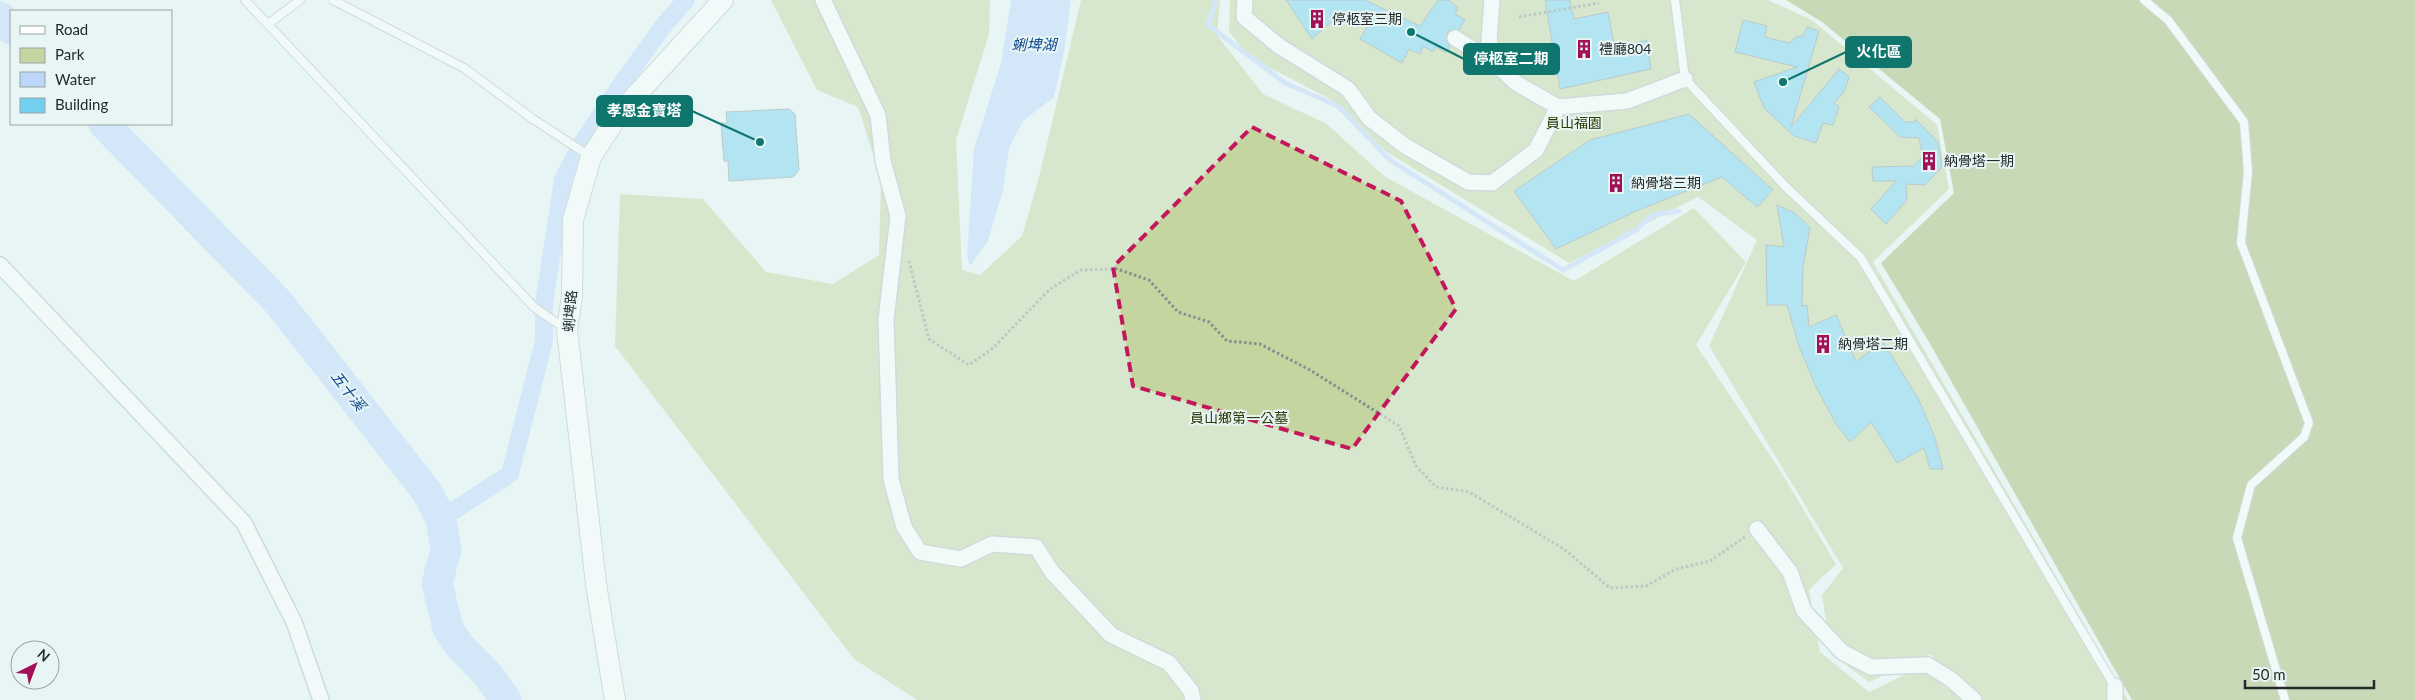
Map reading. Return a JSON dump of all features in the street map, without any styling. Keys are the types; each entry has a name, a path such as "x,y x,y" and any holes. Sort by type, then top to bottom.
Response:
{"street":[{"name":"蜊埤路","path":"615,700 596,584 567,330 572,296 573,220 591,157 618,115 723,0"},
{"path":"823,0 878,115 883,162 898,216 886,320 891,479 904,527 920,552 961,559 992,544 1036,547 1052,572 1111,635 1169,663 1192,691 1194,700"},
{"path":"1245,0 1244,17 1279,46 1348,89 1369,118 1405,146 1468,182 1492,183 1536,150 1558,107"},
{"path":"1492,0 1489,41 1496,64"},
{"path":"1455,38 1496,64 1516,83 1558,107 1627,101 1684,80"},
{"path":"0,265 244,523 294,622 320,700"},
{"path":"1757,529 1790,572 1804,611 1842,652 1871,667 1928,665 1952,680 1974,700"}],"lane":[{"path":"245,0 535,308 567,330"},
{"path":"268,24 300,0"},
{"path":"333,0 464,68 564,140 591,157"},
{"path":"1675,0 1684,80 1785,186 1860,258 2115,693 2122,700"},
{"path":"2144,0 2168,20 2244,122 2248,171 2242,243 2309,423 2304,437 2251,485 2237,538 2285,700"}],"path":[{"path":"1519,18 1599,4"},
{"path":"1524,58 1554,53"},
{"path":"908,254 929,339 969,365 993,348 1050,289 1081,270 1117,269 1149,280 1178,312 1209,322 1227,341 1260,344 1310,370 1399,426 1416,466 1436,487 1469,492 1564,549 1610,588 1646,586 1676,569 1710,561 1757,529"}],"highlighted area":[{"path":"1252,127 1401,201 1456,309 1352,449 1133,386 1113,267"}],"green space":[{"name":"員山鄉第一公墓","path":"771,0 990,0 989,34 956,140 962,270 980,275 1022,236 1039,177 1081,0 1220,0 1217,35 1263,94 1327,124 1384,176 1574,281 1694,208 1746,262 1696,345 1778,467 1836,564 1809,590 1820,652 1869,692 1918,668 1964,700 917,700 854,659 615,346 620,194 703,199 766,272 833,284 879,255 881,179 858,107 817,90"},
{"name":"員山福園","path":"1230,0 1768,0 1812,20 1937,125 1949,189 1873,262 2128,700 1982,700 1930,654 1869,682 1831,654 1822,595 1843,568 1709,346 1757,240 1698,197 1569,263 1385,151 1328,98 1249,57 1229,32"},
{"path":"1786,0 2415,0 2415,700 2132,700 1929,342 1881,263 1954,193 1940,119 1822,22"}],"water":[{"name":"蜊埤湖","path":"1011,0 1071,0 1064,52 1054,97 1023,121 1009,148 1003,190 988,241 970,266 967,256 974,149 1001,63"}],"building":[{"path":"1286,0 1365,0 1420,26 1438,0 1449,0 1458,8 1455,14 1465,20 1459,30 1451,30 1447,33 1447,42 1450,46 1446,53 1436,47 1433,52 1423,46 1420,54 1409,49 1402,63 1360,39 1367,27 1341,13 1312,39"},
{"name":"禮廳804","path":"1545,0 1570,0 1574,19 1608,12 1615,49 1647,40 1651,69 1560,89"},
{"path":"1743,20 1767,26 1765,37 1789,43 1797,36 1802,37 1807,27 1819,31 1791,127 1839,69 1849,77 1844,92 1834,103 1839,107 1833,125 1823,123 1816,143 1794,136 1764,108 1754,82 1797,67 1735,52"},
{"name":"納骨塔一期","path":"1880,97 1905,122 1915,122 1915,119 1938,142 1942,167 1925,185 1906,184 1907,200 1886,224 1871,209 1896,181 1873,181 1872,167 1914,166 1923,156 1919,138 1900,137 1869,107"},
{"path":"789,109 795,114 799,170 793,177 729,181 728,161 724,161 721,123 727,123 726,112"},
{"name":"納骨塔三期","path":"1689,114 1773,190 1757,207 1722,177 1636,211 1556,249 1514,191 1590,140"},
{"name":"納骨塔二期","path":"1777,205 1795,213 1810,227 1803,268 1802,306 1807,305 1809,327 1836,315 1856,361 1883,342 1918,398 1935,438 1943,469 1930,469 1924,448 1897,463 1871,422 1850,442 1836,424 1816,387 1799,346 1787,305 1767,305 1766,245 1784,247"}],"waterway":[{"path":"441,519 510,474 544,341 544,304 563,179 584,140 622,83 664,25 686,0"},
{"path":"1216,0 1208,25 1285,83 1338,106 1390,160 1563,270 1636,230 1653,215 1679,211"},
{"name":"五十溪","path":"0,17 10,28"},
{"name":"五十溪","path":"105,125 279,303 427,492 441,519 446,550 437,583 448,629 458,644 487,674 506,700"}],"place":[{"name":"停柩室三期","path":"1317,19"},
{"name":"停柩室二期","path":"1411,32"},
{"name":"禮廳804","path":"1584,49"},
{"name":"火化區","path":"1783,82"},
{"name":"孝恩金寶塔","path":"760,142"},
{"name":"納骨塔一期","path":"1929,161"},
{"name":"納骨塔三期","path":"1616,183"},
{"name":"納骨塔二期","path":"1823,344"}]}
